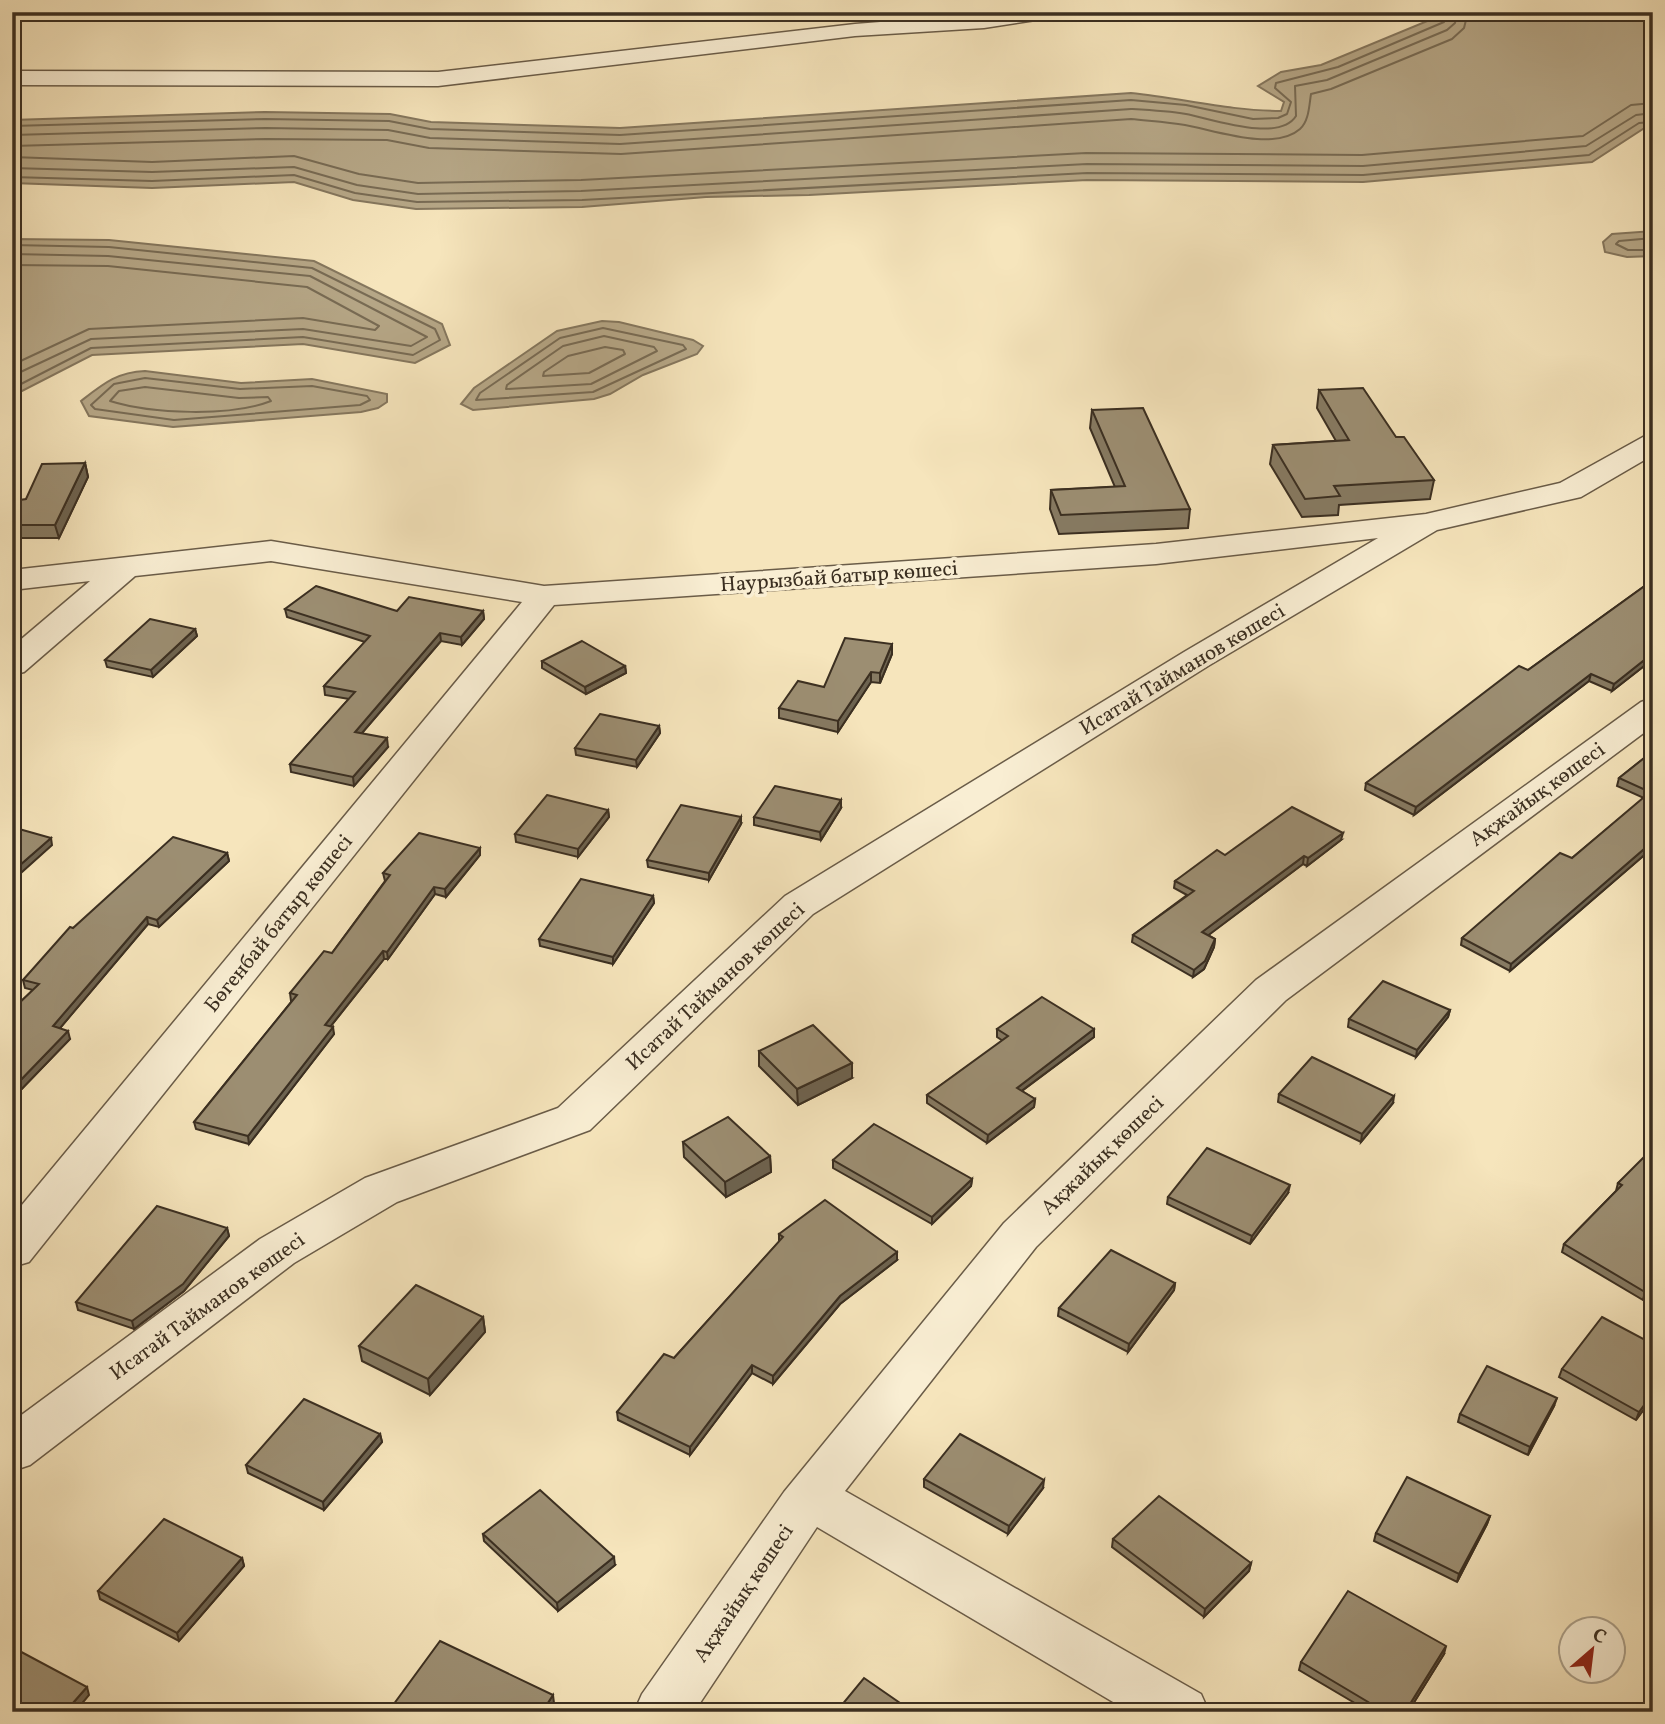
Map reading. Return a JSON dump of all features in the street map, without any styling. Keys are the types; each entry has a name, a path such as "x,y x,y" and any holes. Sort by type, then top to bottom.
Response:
{"street":[{"path":"12,78 438,79 855,30 984,22 1049,12"},
{"name":"Наурызбай батыр көшесі","path":"12,580 271,551 544,596 1156,554 1426,523 1570,489 1653,443"},
{"name":"Исатай Тайманов көшесі","path":"12,1450 276,1251 381,1190 574,1119 799,905 1196,659 1426,523"},
{"path":"12,665 126,567"},
{"name":"Бөгенбай батыр көшесі","path":"12,1250 544,596"},
{"name":"Ақжайық көшесі","path":"662,1712 810,1497 1020,1235 1271,990 1653,709"},
{"path":"810,1497 1181,1712"}],"water":[{"path":"1449,12 1653,12 1653,129 1643,129 1592,162 1363,182 1087,180 809,195 706,197 582,207 416,209 353,200 294,182 152,188 12,183 12,120 265,112 390,114 431,122 620,128 1131,93 1243,109 1281,111 1284,102 1258,86 1281,72 1321,65"},
{"path":"1653,231 1653,256 1627,257 1605,252 1603,242 1612,234"},
{"path":"12,239 109,240 314,261 442,324 450,345 415,363 303,344 92,355 22,391 12,392"},
{"path":"602,321 619,322 693,340 703,346 697,354 643,375 610,394 594,399 473,410 461,404 474,388 557,331"},
{"path":"145,371 241,383 312,379 387,394 387,402 378,408 361,412 173,427 89,416 81,401 118,376"}],"building":[{"path":"1363,388 1396,437 1404,437 1434,480 1334,486 1340,496 1305,499 1273,445 1349,440 1319,390"},
{"path":"1143,408 1190,509 1061,515 1051,490 1125,486 1092,410"},
{"path":"85,463 55,525 12,525 12,515 20,500 26,499 42,464"},
{"path":"1653,580 1653,653 1614,684 1591,674 1416,807 1366,783 1519,666 1528,670"},
{"path":"316,586 397,611 409,597 483,611 461,637 440,633 355,732 387,738 353,777 290,764 355,692 324,686 370,636 285,609"},
{"path":"150,619 195,629 151,670 105,660"},
{"path":"845,638 892,644 880,673 871,672 838,721 779,708 798,681 824,687"},
{"path":"582,641 625,666 585,687 542,661"},
{"path":"600,714 659,726 636,760 575,748"},
{"path":"1653,751 1653,844 1511,964 1462,938 1560,853 1572,858 1650,792 1619,778"},
{"path":"775,786 841,800 820,832 754,817"},
{"path":"547,795 608,810 578,849 515,834"},
{"path":"681,805 741,817 709,873 647,860"},
{"path":"1292,807 1343,833 1308,858 1304,856 1202,932 1215,939 1205,961 1194,970 1133,935 1194,891 1175,881 1217,850 1225,855"},
{"path":"12,827 51,838 12,872"},
{"path":"419,833 480,848 445,889 434,887 387,952 383,951 325,1025 333,1027 248,1136 194,1122 297,995 290,993 324,951 332,953 390,875 383,873"},
{"path":"173,837 227,853 157,920 147,917 53,1026 68,1031 12,1089 12,1010 39,984 23,980 70,927 73,928"},
{"path":"581,879 653,896 613,957 539,939"},
{"path":"1383,981 1450,1010 1417,1050 1349,1019"},
{"path":"1042,997 1094,1029 1017,1088 1035,1099 988,1135 927,1095 1008,1036 997,1029"},
{"path":"813,1025 852,1063 797,1089 759,1051"},
{"path":"1312,1057 1394,1096 1362,1134 1279,1094"},
{"path":"728,1117 770,1156 725,1182 683,1142"},
{"path":"874,1124 972,1179 932,1217 833,1160"},
{"path":"1207,1148 1290,1185 1252,1236 1168,1197"},
{"path":"1649,1152 1653,1154 1653,1284 1645,1292 1564,1244 1622,1185 1618,1183"},
{"path":"825,1200 897,1252 840,1296 773,1376 752,1365 690,1447 617,1412 664,1354 674,1358 783,1237 779,1234"},
{"path":"157,1206 227,1228 183,1284 132,1321 76,1302"},
{"path":"1111,1250 1175,1283 1129,1344 1059,1308"},
{"path":"416,1285 483,1317 428,1379 359,1346"},
{"path":"1602,1317 1653,1344 1653,1393 1639,1412 1562,1369"},
{"path":"1487,1366 1557,1398 1530,1447 1460,1414"},
{"path":"304,1399 380,1434 323,1502 246,1465"},
{"path":"960,1434 1044,1480 1009,1526 924,1479"},
{"path":"1407,1477 1490,1516 1459,1574 1376,1533"},
{"path":"540,1490 614,1557 557,1603 483,1534"},
{"path":"1159,1496 1251,1563 1205,1609 1113,1539"},
{"path":"164,1519 242,1558 177,1633 98,1591"},
{"path":"1348,1591 1446,1646 1405,1712 1385,1712 1301,1662"},
{"path":"440,1641 553,1695 542,1712 388,1712"},
{"path":"12,1647 87,1687 65,1712 12,1712"},
{"path":"864,1678 913,1712 836,1712"}]}
